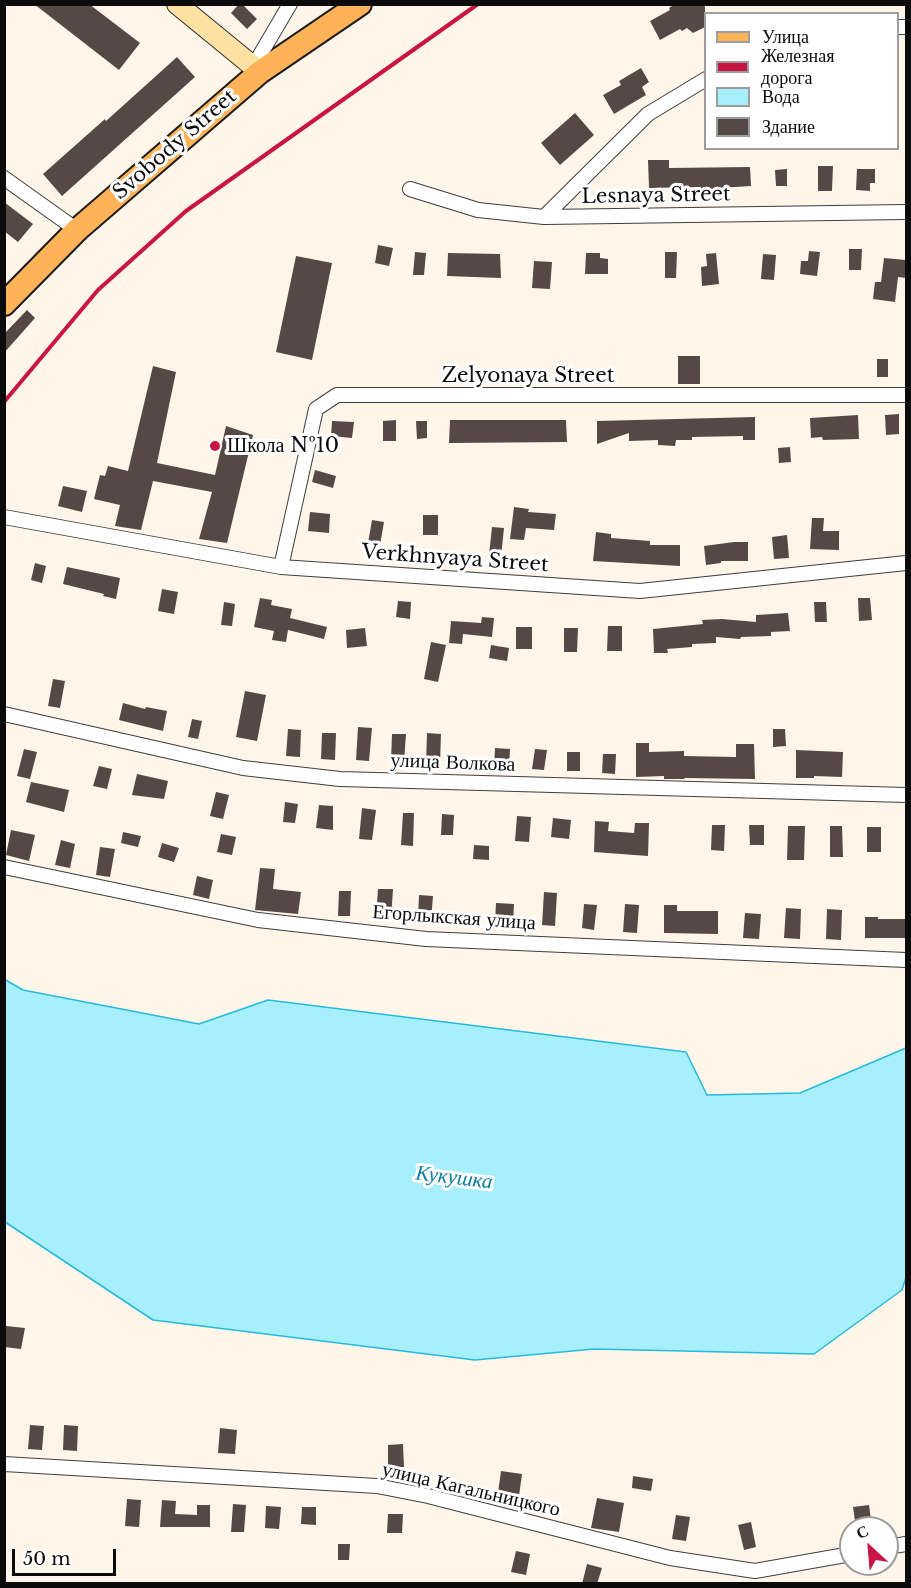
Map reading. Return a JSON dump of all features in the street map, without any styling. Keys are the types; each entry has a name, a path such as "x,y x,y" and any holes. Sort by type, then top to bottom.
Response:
{"main road":[{"path":"177,4 256,69"},
{"name":"Svobody Street","path":"5,304 77,230 256,69 360,4"}],"street":[{"path":"256,69 290,4"},
{"path":"543,217 648,114 704,80"},
{"path":"4,178 77,230"},
{"name":"Lesnaya Street","path":"410,189 477,210 543,217 906,212"},
{"name":"Zelyonaya Street","path":"281,567 316,409 337,395 906,395"},
{"name":"Verkhnyaya Street","path":"4,517 281,567 640,591 906,563"},
{"name":"улица Волкова","path":"4,714 243,768 340,779 906,795"},
{"name":"Егорлыкская улица","path":"4,867 258,920 426,939 906,960"},
{"name":"улица Кагальницкого","path":"4,1464 377,1486 428,1496 670,1558 755,1571 839,1556"}],"water":[{"name":"Кукушка","path":"4,979 23,990 199,1024 268,1000 686,1052 707,1095 800,1093 906,1048 906,1277 902,1290 814,1354 594,1349 475,1360 153,1320 5,1222"}],"building":[{"path":"34,4 89,4 140,43 119,70"},
{"path":"239,4 242,4 257,19 247,29 231,13"},
{"path":"675,4 705,4 704,28 693,33 687,28 682,31 680,29 660,40 650,21 670,10 669,8"},
{"path":"177,57 195,77 62,196 43,174"},
{"path":"641,68 649,82 642,87 646,95 614,114 603,95 621,85 619,81"},
{"path":"575,113 594,135 560,165 541,143"},
{"path":"648,160 669,160 669,168 750,167 751,186 720,188 720,191 701,191 701,187 649,188"},
{"path":"818,166 833,166 832,191 818,191"},
{"path":"787,169 787,186 776,186 775,170"},
{"path":"857,169 875,169 875,183 870,183 870,191 856,190"},
{"path":"4,202 33,224 18,242 4,231"},
{"path":"378,245 393,248 389,266 375,263"},
{"path":"849,249 862,249 861,270 849,270"},
{"path":"809,251 820,252 817,276 800,274 801,261 808,261"},
{"path":"415,252 426,253 424,275 413,275"},
{"path":"665,252 677,252 676,278 665,278"},
{"path":"448,253 500,254 501,278 447,276"},
{"path":"586,253 600,253 600,258 608,259 608,274 585,274"},
{"path":"716,253 719,284 702,286 701,267 707,266 706,254"},
{"path":"763,254 776,255 774,280 761,279"},
{"path":"296,256 332,263 312,360 276,352"},
{"path":"884,258 906,260 906,278 898,277 895,302 873,299 875,282 881,282"},
{"path":"534,261 552,262 550,289 532,288"},
{"path":"27,310 35,318 4,353 4,334"},
{"path":"678,356 700,356 700,384 678,384"},
{"path":"877,359 888,359 888,377 877,377"},
{"path":"153,366 176,372 157,463 215,475 226,426 253,435 227,543 199,539 212,492 153,481 141,530 115,526 120,505 94,499 100,475 105,476 108,466 128,471"},
{"path":"899,414 899,434 886,435 885,415"},
{"path":"858,415 859,439 811,438 810,418"},
{"path":"755,417 755,440 743,440 743,436 692,437 692,440 676,440 675,446 658,445 658,440 629,441 629,433 597,444 597,421"},
{"path":"396,420 396,441 383,441 383,421"},
{"path":"450,420 566,420 567,442 449,443"},
{"path":"332,421 354,422 352,438 331,436"},
{"path":"416,421 427,421 427,438 417,439"},
{"path":"790,447 791,462 779,463 778,448"},
{"path":"315,470 336,476 333,488 312,482"},
{"path":"63,486 87,491 82,512 58,506"},
{"path":"514,507 529,509 528,512 556,514 554,530 526,528 524,540 510,539"},
{"path":"310,512 330,514 329,533 308,531"},
{"path":"423,515 438,515 438,535 423,535"},
{"path":"812,518 824,518 823,531 839,531 839,550 810,549"},
{"path":"372,520 384,522 380,545 368,543"},
{"path":"492,527 504,528 501,557 489,555"},
{"path":"596,532 611,534 611,538 650,541 650,545 680,545 680,566 593,561"},
{"path":"787,535 789,558 774,559 772,537"},
{"path":"748,542 748,561 721,561 721,563 706,565 704,546"},
{"path":"35,563 46,566 42,583 31,580"},
{"path":"67,567 120,578 116,599 63,584"},
{"path":"162,589 178,592 174,614 158,611"},
{"path":"260,598 272,600 271,605 292,609 290,618 327,627 324,639 288,630 286,642 272,640 274,631 254,627"},
{"path":"858,598 870,598 872,620 859,621"},
{"path":"398,601 411,602 410,619 396,617"},
{"path":"224,602 235,604 232,626 221,625"},
{"path":"814,602 826,602 827,622 815,622"},
{"path":"788,613 790,631 771,632 771,636 741,637 740,639 716,637 716,643 692,644 692,647 667,649 668,653 654,653 653,629 703,624 702,620 756,622 756,615"},
{"path":"482,617 494,618 492,637 463,634 462,644 449,643 451,621 481,623"},
{"path":"608,626 622,626 622,651 607,651"},
{"path":"516,627 532,627 532,649 516,649"},
{"path":"365,628 367,646 347,648 346,630"},
{"path":"564,628 578,628 577,652 564,652"},
{"path":"431,642 446,645 438,682 424,679"},
{"path":"491,645 509,648 507,661 489,658"},
{"path":"53,679 65,681 60,708 48,706"},
{"path":"245,691 266,695 257,741 236,737"},
{"path":"123,703 145,709 146,707 167,711 163,731 119,720"},
{"path":"192,719 202,721 198,739 188,737"},
{"path":"358,727 372,728 369,761 356,760"},
{"path":"288,729 301,730 300,757 286,756"},
{"path":"773,729 785,729 786,746 773,747"},
{"path":"322,733 336,733 335,760 321,759"},
{"path":"427,733 441,734 440,764 426,763"},
{"path":"392,734 406,734 404,762 391,762"},
{"path":"636,743 649,743 649,752 684,751 684,756 736,757 736,744 754,744 755,779 636,777"},
{"path":"495,748 510,749 509,770 494,769"},
{"path":"24,749 37,752 30,779 17,776"},
{"path":"535,749 547,750 544,770 532,769"},
{"path":"796,750 843,752 842,777 796,778"},
{"path":"567,752 580,752 580,771 567,771"},
{"path":"603,754 616,754 615,774 602,773"},
{"path":"99,766 112,769 107,789 93,786"},
{"path":"137,774 168,781 164,799 132,795"},
{"path":"31,782 69,790 64,812 26,802"},
{"path":"216,792 229,795 223,819 210,816"},
{"path":"285,802 298,804 295,823 283,822"},
{"path":"319,805 333,806 333,830 316,828"},
{"path":"362,808 376,810 372,840 359,839"},
{"path":"403,813 414,813 413,846 401,845"},
{"path":"442,814 454,815 453,835 441,835"},
{"path":"517,816 531,817 529,842 515,841"},
{"path":"553,818 571,820 569,839 551,837"},
{"path":"595,821 609,822 608,831 634,833 635,823 649,823 648,856 594,852"},
{"path":"712,825 725,825 724,851 711,850"},
{"path":"749,825 764,825 764,845 750,845"},
{"path":"788,826 805,826 804,860 787,860"},
{"path":"830,826 842,826 843,857 830,857"},
{"path":"867,827 881,827 881,852 867,852"},
{"path":"11,830 35,835 29,861 6,855"},
{"path":"123,832 141,836 138,847 121,843"},
{"path":"221,834 236,837 232,855 217,852"},
{"path":"61,840 75,844 70,868 55,865"},
{"path":"162,843 179,848 174,862 158,857"},
{"path":"474,845 489,846 489,860 473,859"},
{"path":"100,847 115,849 110,877 96,875"},
{"path":"260,868 275,869 273,889 301,892 298,914 255,910"},
{"path":"197,876 213,880 209,899 193,895"},
{"path":"378,889 393,889 391,919 376,918"},
{"path":"339,891 351,891 350,916 338,916"},
{"path":"544,892 557,893 555,926 542,925"},
{"path":"419,895 433,896 431,921 418,920"},
{"path":"496,903 514,904 513,924 495,923"},
{"path":"584,904 597,905 594,930 582,928"},
{"path":"625,904 639,905 637,933 623,932"},
{"path":"664,905 677,905 677,911 718,911 718,934 664,933"},
{"path":"786,908 801,909 800,939 784,938"},
{"path":"827,909 842,910 841,940 826,939"},
{"path":"745,913 761,914 759,939 743,938"},
{"path":"865,917 906,919 906,938 865,938"},
{"path":"6,1326 25,1328 21,1349 4,1347"},
{"path":"30,1425 44,1426 42,1450 28,1449"},
{"path":"64,1425 78,1426 77,1451 63,1450"},
{"path":"220,1428 237,1430 235,1454 218,1453"},
{"path":"403,1444 404,1467 388,1467 388,1445"},
{"path":"501,1471 522,1474 519,1496 498,1493"},
{"path":"633,1476 653,1479 651,1491 632,1488"},
{"path":"597,1498 624,1503 619,1532 591,1528"},
{"path":"127,1499 141,1500 139,1527 125,1526"},
{"path":"162,1500 176,1501 175,1514 197,1515 197,1505 210,1505 210,1527 160,1527"},
{"path":"233,1504 246,1505 244,1532 231,1532"},
{"path":"869,1505 870,1516 854,1516 853,1507"},
{"path":"266,1506 281,1507 279,1529 265,1528"},
{"path":"302,1507 316,1507 316,1525 301,1524"},
{"path":"388,1514 403,1514 402,1533 387,1533"},
{"path":"676,1515 690,1517 686,1541 672,1539"},
{"path":"751,1522 756,1547 744,1550 738,1525"},
{"path":"338,1544 350,1544 349,1560 338,1560"},
{"path":"516,1551 530,1554 526,1575 511,1572"},
{"path":"587,1564 602,1568 597,1584 582,1584"}],"railway":[{"path":"4,402 98,290 186,211 478,4"}],"place":[{"name":"Школа №10","path":"215,446"}]}
